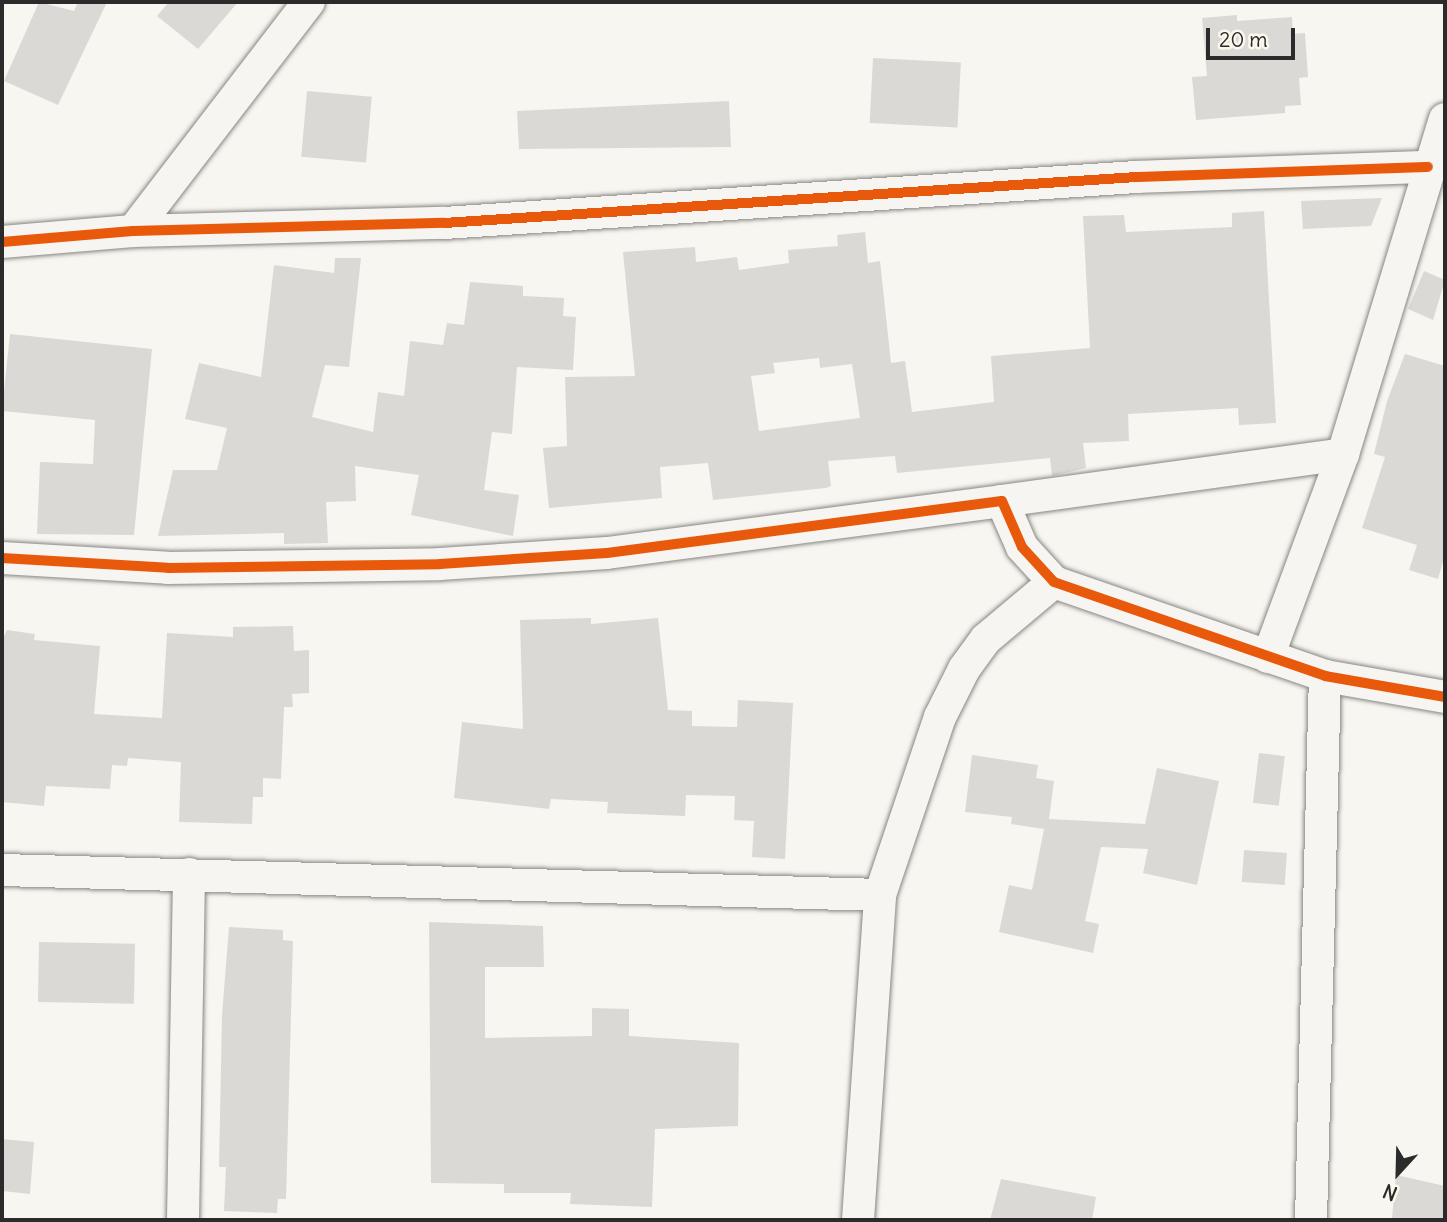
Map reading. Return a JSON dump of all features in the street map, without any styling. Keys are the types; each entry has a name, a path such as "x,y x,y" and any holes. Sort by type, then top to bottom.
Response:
{"street":[{"path":"133,231 309,2"},
{"path":"1268,657 1343,454 1428,167 1445,119"},
{"path":"2,242 133,231 444,223 1136,177 1428,167"},
{"path":"2,558 168,568 440,564 607,553 1343,454"},
{"path":"1002,501 1022,547 1054,582 1325,676 1445,697"},
{"path":"858,1220 880,895 940,717 964,669 986,639 1054,582"},
{"path":"1311,1220 1325,676"},
{"path":"2,870 880,895"},
{"path":"183,1220 189,874"}],"building":[{"path":"39,2 74,11 78,2 107,2 58,105 4,81"},
{"path":"169,2 238,2 198,49 157,16"},
{"path":"1237,15 1237,21 1292,17 1293,34 1305,33 1308,77 1299,78 1301,105 1285,106 1285,113 1196,120 1192,77 1207,76 1202,18"},
{"path":"873,58 961,63 957,128 870,123"},
{"path":"307,91 372,97 366,162 301,157"},
{"path":"729,101 731,147 519,149 517,111"},
{"path":"1382,198 1371,226 1303,229 1301,201"},
{"path":"1264,211 1276,423 1239,425 1238,408 1128,414 1129,441 1083,443 1086,468 1052,476 1050,458 897,473 895,456 828,461 831,486 826,488 713,500 708,463 660,467 662,498 549,508 543,448 567,446 565,377 635,376 623,252 695,247 696,262 737,257 739,270 789,263 788,250 838,246 837,235 865,232 868,263 880,261 891,363 905,361 912,412 994,402 991,356 1090,348 1083,216 1124,215 1126,232 1232,227 1232,213","holes":["819,358 820,368 852,364 860,418 759,431 751,376 775,373 773,363"]},
{"path":"335,258 361,258 349,367 325,365 312,417 373,432 378,392 404,396 410,341 443,345 447,323 464,325 470,282 523,286 523,296 564,298 563,316 576,317 573,370 517,367 512,434 492,432 484,490 519,495 513,536 411,515 419,475 355,466 356,501 326,502 328,543 284,544 284,533 158,536 173,470 217,470 227,428 185,419 199,363 261,377 274,265 334,273"},
{"path":"1424,271 1445,280 1433,320 1408,309"},
{"path":"10,334 152,349 134,535 37,534 40,462 93,464 95,420 2,411"},
{"path":"1405,354 1445,366 1445,555 1438,579 1409,570 1417,545 1362,528 1385,457 1374,454 1387,401"},
{"path":"591,618 591,624 658,618 668,710 692,711 692,726 737,727 738,700 793,703 785,859 752,857 754,821 734,820 735,796 686,795 685,816 607,813 608,802 551,799 549,809 454,798 462,722 523,729 520,620"},
{"path":"293,626 294,651 309,650 309,693 292,694 293,707 284,707 281,779 263,778 263,797 253,797 252,824 179,822 181,762 128,758 127,766 112,765 110,789 46,786 44,806 2,802 2,640 7,630 35,634 34,640 100,646 94,714 162,718 167,633 233,637 233,627"},
{"path":"1259,753 1285,756 1279,806 1253,803"},
{"path":"972,755 1038,765 1036,778 1054,781 1049,819 1145,824 1157,768 1219,781 1197,885 1143,873 1148,849 1101,847 1085,921 1099,924 1093,953 999,932 1009,885 1032,890 1044,829 1011,824 1012,817 965,812"},
{"path":"1244,850 1287,853 1285,885 1242,882"},
{"path":"429,922 543,926 544,967 485,967 485,1038 592,1036 592,1008 629,1009 629,1036 739,1043 738,1126 655,1129 652,1207 570,1204 571,1193 504,1193 504,1184 431,1183"},
{"path":"229,927 283,930 283,940 293,941 286,1199 278,1199 277,1213 224,1211 226,1167 219,1167 222,1015"},
{"path":"39,942 135,944 134,1004 38,1002"},
{"path":"2,1139 34,1142 30,1194 2,1191"},
{"path":"1396,1175 1445,1186 1445,1220 1392,1218"},
{"path":"1001,1179 1096,1197 1092,1220 990,1220"}],"cycle path":[{"path":"2,242 133,231 444,223 1136,177 1428,167"},
{"path":"2,558 168,568 440,564 607,553 1002,501 1022,547 1054,582 1325,676 1445,697"}]}
